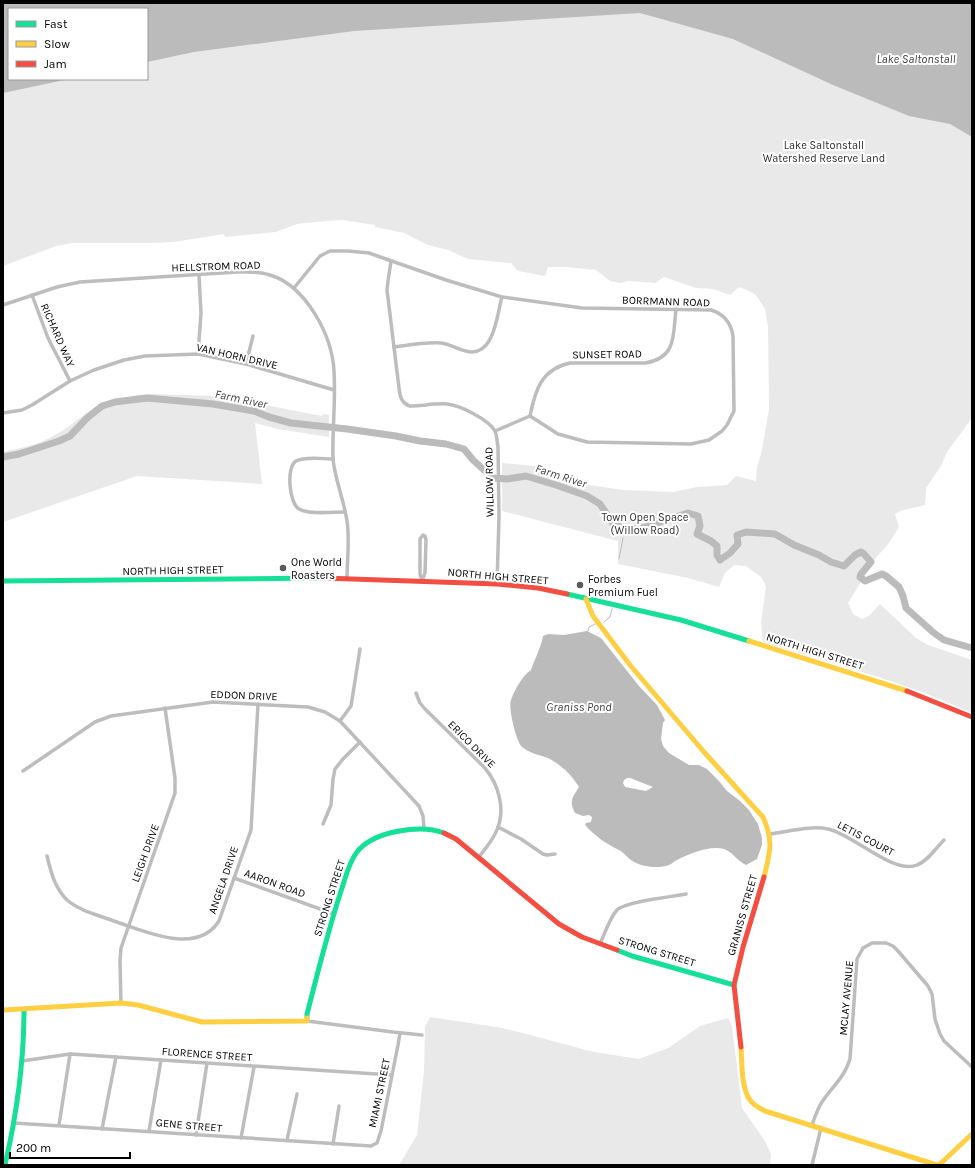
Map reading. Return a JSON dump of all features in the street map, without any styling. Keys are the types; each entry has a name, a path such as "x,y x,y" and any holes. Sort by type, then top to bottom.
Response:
{"street":[{"name":"BORRMANN ROAD","path":"294,288 320,256 330,251 362,252 379,256 446,280 502,297 582,308 716,311 724,316 733,331 734,410 727,425 716,436 703,442 691,444 587,442 558,434 530,416"},
{"name":"WILLOW ROAD","path":"392,261 388,281 388,290 400,396 404,402 410,406 437,404 457,406 473,414 495,431 497,440 499,487 497,584"},
{"name":"HELLSTROM ROAD","path":"3,305 56,287 80,282 237,272 262,273 279,279 294,288 308,304 322,327 332,356 334,390 333,459 348,529 347,579"},
{"path":"198,354 201,313 199,275"},
{"name":"RICHARD WAY","path":"32,295 48,338 70,382"},
{"path":"394,347 442,343 471,352 480,350 490,341 502,297"},
{"name":"SUNSET ROAD","path":"530,416 532,404 539,384 544,377 559,366 570,363 645,363 653,362 663,357 673,342 676,309"},
{"path":"246,364 253,336"},
{"name":"VAN HORN DRIVE","path":"3,413 22,410 94,370 124,360 145,356 198,354 246,364 334,390"},
{"path":"495,431 530,416"},
{"path":"333,459 303,459 294,463 290,468 292,498 295,505 302,510 345,512"},
{"path":"423,535 425,536 426,540 424,573 422,581 420,574 420,539 423,535"},
{"name":"NORTH HIGH STREET","path":"3,581 347,579 497,584 538,588 681,620 902,689 972,717"},
{"name":"GRANISS STREET","path":"586,599 589,609 623,657 665,705 694,742 755,807 766,822 770,834 770,853 756,906 741,953 734,985 745,1089 749,1101 759,1108 938,1165"},
{"path":"340,721 351,706 360,649"},
{"name":"ERICO DRIVE","path":"416,693 420,703 425,709 484,767 491,776 497,788 500,802 498,827 479,857"},
{"name":"EDDON DRIVE","path":"23,771 100,719 111,716 213,702 308,707 325,712 340,721 419,806 423,816 424,828"},
{"name":"ANGELA DRIVE","path":"47,856 54,882 71,903 80,908 165,938 189,938 203,935 212,929 219,921 251,830 258,704"},
{"name":"LEIGH DRIVE","path":"121,1003 120,955 176,793 176,778 165,708"},
{"path":"323,824 331,805 332,779 335,769 360,742"},
{"path":"498,827 521,839 543,854 555,854"},
{"name":"STRONG STREET","path":"307,1021 322,954 334,914 356,853 361,847 372,841 410,829 424,828 451,836 479,857 564,928 578,935 646,960 734,985"},
{"name":"LETIS COURT","path":"770,834 811,828 828,829 841,834 890,862 904,867 918,865 924,861 944,840"},
{"name":"AARON ROAD","path":"234,878 334,914"},
{"path":"600,944 611,919 616,911 621,907 686,894"},
{"name":"MCLAY AVENUE","path":"812,1125 819,1107 840,1080 848,1066 850,1059 857,959 863,948 870,943 886,942 893,946 922,979 932,994 935,1019 940,1034 948,1046 972,1067"},
{"path":"3,1010 121,1003 138,1005 202,1022 307,1021 422,1035"},
{"path":"5,1165 14,1123 22,1061 24,1009"},
{"name":"MIAMI STREET","path":"364,1146 373,1145 379,1139 400,1033"},
{"path":"58,1125 70,1054"},
{"name":"FLORENCE STREET","path":"22,1061 70,1054 392,1075"},
{"path":"102,1129 116,1057"},
{"path":"968,1064 972,1059"},
{"path":"149,1131 161,1060"},
{"path":"196,1135 207,1063"},
{"path":"241,1138 254,1067"},
{"path":"287,1140 297,1094"},
{"path":"333,1144 339,1106"},
{"name":"GENE STREET","path":"14,1123 364,1146"},
{"path":"812,1165 821,1128"},
{"path":"938,1165 972,1134"}],"green space":[{"name":"Lake Saltonstall Watershed Reserve Land","path":"3,3 972,3 972,418 947,452 941,466 926,488 925,505 900,511 895,514 899,527 889,543 875,559 848,603 853,614 862,619 870,615 880,604 916,638 928,645 972,660 972,713 943,700 883,678 852,669 853,661 832,650 827,661 763,642 761,623 766,586 761,577 746,566 734,565 725,573 719,587 688,578 618,564 618,541 502,511 502,463 535,466 583,484 623,490 673,492 697,487 727,485 736,476 756,481 757,468 762,450 769,409 768,326 765,309 756,295 747,290 739,287 730,295 713,289 696,288 664,277 655,283 628,281 621,283 610,281 596,270 567,267 548,267 545,276 518,271 511,263 468,259 448,250 428,245 404,233 375,227 375,225 343,220 297,224 276,232 225,237 224,234 174,242 72,243 56,246 3,266"},
{"path":"151,394 217,396 237,400 251,405 265,405 322,416 323,414 329,415 329,437 278,429 255,423 262,484 137,476 3,522 3,452 41,442 61,432 84,415 108,402 125,397"},
{"path":"430,1017 503,1028 594,1052 639,1059 668,1048 700,1026 728,1018 732,1026 742,1108 765,1141 771,1154 770,1165 399,1165 417,1135 424,1071 425,1027"}],"water":[{"name":"Lake Saltonstall","path":"3,3 972,3 972,137 950,124 909,116 833,85 733,39 640,13 354,31 194,52 148,62 148,8 8,8 8,80 64,80 3,93"},
{"name":"Graniss Pond","path":"587,631 601,638 639,686 657,705 665,720 663,723 661,739 663,746 669,753 689,765 699,765 707,769 727,791 749,810 758,824 762,838 762,845 757,859 746,865 727,850 712,848 693,853 676,860 670,865 655,867 644,866 630,859 609,845 585,825 586,823 591,822 592,817 589,815 583,816 575,813 572,805 573,797 579,787 569,774 557,763 522,747 515,732 510,704 517,687 522,679 531,670 543,636 548,634 564,635","holes":["630,778 653,787 646,791 625,787 623,783 624,780"]}],"waterway":[{"name":"Farm River","path":"3,457 19,454 70,436 87,418 102,406 115,402 147,398 213,404 254,411 291,423 347,429 446,444 464,449 473,460 493,478 507,479 526,476 587,496 600,504 614,525 624,528 639,529 688,513 698,516 700,526 697,534 711,541 717,546 717,555 720,560 730,553 738,544 737,535 746,532 775,534 794,545 819,555 831,562 844,566 855,555 861,552 871,562 860,577 865,581 882,574 886,576 899,587 906,608 934,633 944,640 972,648"},
{"name":"Farm River","path":"623,532 624,528"},
{"path":"619,559 623,538"},
{"path":"604,622 610,617 612,609"},
{"path":"588,631 589,627 595,624"}],"traffic: fast":[{"path":"3,581 323,578"},
{"path":"567,594 681,620 749,641"},
{"path":"307,1018 332,920 348,869 357,852 364,845 374,839 385,834 398,831 423,829 444,833"},
{"path":"617,950 632,956 734,985"},
{"path":"5,1165 19,1087 23,1048 24,1009"}],"traffic: slow":[{"path":"586,599 593,616 630,665 704,752 763,817 770,840 768,861 764,877"},
{"path":"749,641 907,691"},
{"path":"3,1010 121,1003 138,1005 202,1022 307,1021 307,1018"},
{"path":"741,1047 742,1075 745,1089 751,1102 758,1108 937,1165"},
{"path":"939,1165 972,1134"}],"traffic: jam":[{"path":"323,578 497,584 538,588 567,594"},
{"path":"907,691 972,717"},
{"path":"444,833 456,839 559,924 582,937 617,950"},
{"path":"741,1047 734,985 743,947 764,877"}],"place":[{"name":"One World Roasters","path":"283,568"},
{"name":"Forbes Premium Fuel","path":"580,585"}],"park label":[{"name":"Town Open Space (Willow Road)","path":"645,523"}]}
